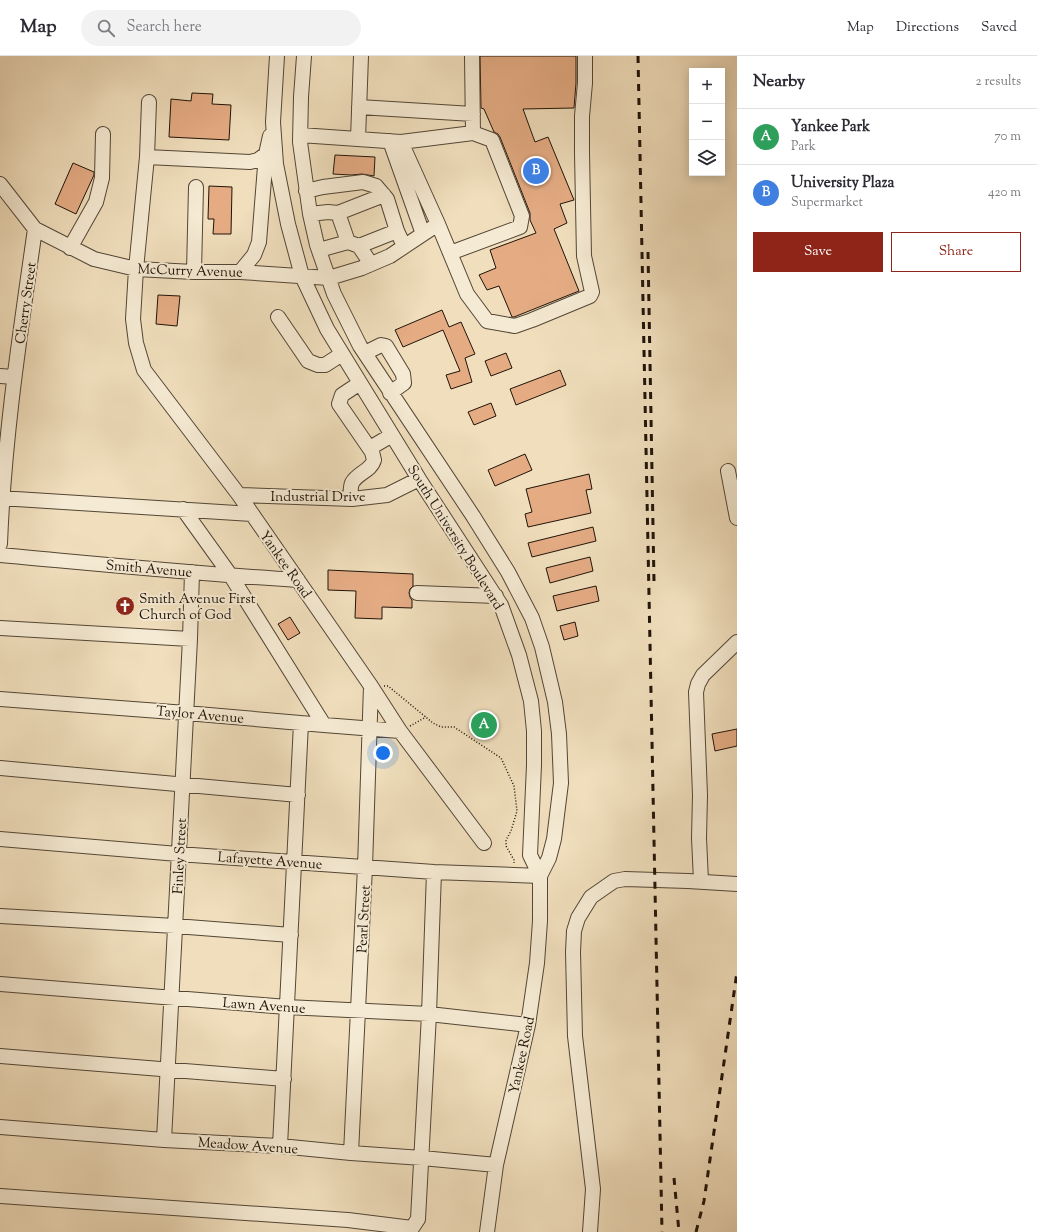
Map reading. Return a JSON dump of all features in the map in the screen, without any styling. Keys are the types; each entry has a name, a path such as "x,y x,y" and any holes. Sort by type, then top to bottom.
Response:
{"street":[{"name":"South University Boulevard","path":"277,56 273,122 276,164 288,224 302,276 342,354 419,479 502,605 519,655 530,701 534,731 530,855 540,876"},
{"name":"South University Boulevard","path":"304,56 300,142 306,191 319,250 334,294 346,320 365,354 473,516 508,572 532,618 542,647 553,695 559,734 561,783 554,839 549,858 540,876"},
{"path":"358,139 362,56"},
{"path":"472,56 473,133"},
{"path":"396,142 438,224 467,294 487,321 515,326 590,296 592,292 584,256 582,116 586,83 585,56"},
{"name":"Yankee Road","path":"149,102 147,157 136,269 133,319 136,343 144,370 239,495 371,686 400,731 484,843"},
{"path":"359,107 473,114"},
{"path":"240,272 254,255 259,242 266,154 273,122"},
{"path":"300,135 396,142 473,133 492,140 522,216 520,227 450,253"},
{"path":"70,248 96,202 102,178 103,134"},
{"path":"396,142 423,234"},
{"path":"147,157 250,162 258,160 266,154"},
{"path":"306,191 323,187 363,182 376,186 387,199 397,231 404,246"},
{"path":"0,184 35,229"},
{"path":"194,272 196,187"},
{"path":"310,214 328,212 338,213 384,195"},
{"path":"338,213 354,244 371,264"},
{"path":"329,278 390,256 438,224"},
{"name":"McCurry Avenue","path":"35,229 94,259 136,269 194,272 240,272 329,278"},
{"name":"Cherry Street","path":"0,544 7,376 35,229"},
{"path":"319,250 354,244 397,231"},
{"path":"278,317 308,361 318,365 324,364 342,354"},
{"path":"365,354 381,345 386,346 403,374 404,383 390,393"},
{"path":"350,499 351,486 354,480 365,472 374,462 373,454 370,448 339,404 342,395 360,383"},
{"path":"370,448 392,435"},
{"path":"728,471 737,518"},
{"name":"Industrial Drive","path":"239,495 350,499 387,494 419,479"},
{"path":"1,498 252,514"},
{"path":"183,509 231,576 324,725"},
{"name":"Smith Avenue","path":"0,555 231,576 298,580"},
{"name":"Finley Street","path":"164,1140 190,639 192,572"},
{"path":"417,593 496,596"},
{"path":"0,628 190,639"},
{"path":"701,881 699,838 700,795 696,692 698,684 703,676 737,642"},
{"name":"Pearl Street","path":"351,1153 365,867 371,686"},
{"name":"Taylor Avenue","path":"0,699 400,731"},
{"path":"280,1146 301,723"},
{"path":"0,768 298,795"},
{"name":"Lafayette Avenue","path":"0,839 178,854 434,872 540,876"},
{"path":"0,1196 348,1220 412,1228 418,1219 422,1158 434,872"},
{"name":"Yankee Road","path":"487,1232 496,1165 528,1025 538,963 540,876"},
{"path":"590,1232 593,1189 575,1036 574,1013 572,952 574,931 578,918 591,897 614,881 625,879 701,881 737,884"},
{"path":"0,916 175,926 291,935"},
{"name":"Lawn Avenue","path":"0,984 287,1007 429,1014 528,1025"},
{"path":"0,1056 284,1079"},
{"name":"Meadow Avenue","path":"0,1127 164,1140 280,1146 496,1165"}],"path":[{"path":"371,686 388,686 433,723 441,728 454,728 501,758 514,786 517,811 511,831 506,840 506,846 514,860 514,874"},
{"path":"400,731 426,717"}],"building":[{"path":"480,56 576,56 574,108 523,109 535,142 548,137 574,200 560,204 567,223 554,229 579,291 514,317 512,317 499,286 487,290 479,275 496,268 490,250 536,233 530,220 530,213 500,137 494,132 484,109 481,108"},
{"path":"192,93 213,94 212,104 231,105 229,140 169,137 171,99 191,101"},
{"path":"335,155 375,157 374,176 362,174 333,174"},
{"path":"73,163 94,172 76,214 55,204"},
{"path":"209,186 232,187 231,234 213,234 214,219 208,219"},
{"path":"158,295 180,296 177,326 156,324"},
{"path":"442,310 449,327 461,322 475,354 465,358 472,382 451,389 446,375 460,371 443,330 403,347 395,330"},
{"path":"506,353 512,368 491,376 485,361"},
{"path":"560,370 566,385 516,405 510,389"},
{"path":"491,403 496,416 474,425 468,412"},
{"path":"525,454 532,470 495,486 488,470"},
{"path":"589,474 592,489 586,490 591,513 528,527 525,514 532,512 526,489"},
{"path":"593,527 596,541 532,557 528,543"},
{"path":"590,557 593,571 550,583 546,568"},
{"path":"328,570 413,574 413,586 409,593 412,600 412,608 382,607 382,619 355,618 356,591 328,590"},
{"path":"596,586 599,601 557,611 553,596"},
{"path":"290,617 300,633 288,640 278,624"},
{"path":"575,622 578,636 564,640 560,626"},
{"path":"737,729 737,746 715,751 712,734"}],"railway":[{"path":"638,56 662,1232"},
{"path":"648,252 654,582"},
{"path":"696,1232 704,1201 737,972"},
{"path":"674,1178 679,1232"}],"place":[{"name":"University Plaza","path":"536,171"},
{"name":"Smith Avenue First Church of God","path":"125,606"},
{"name":"Yankee Park","path":"484,725"}]}
